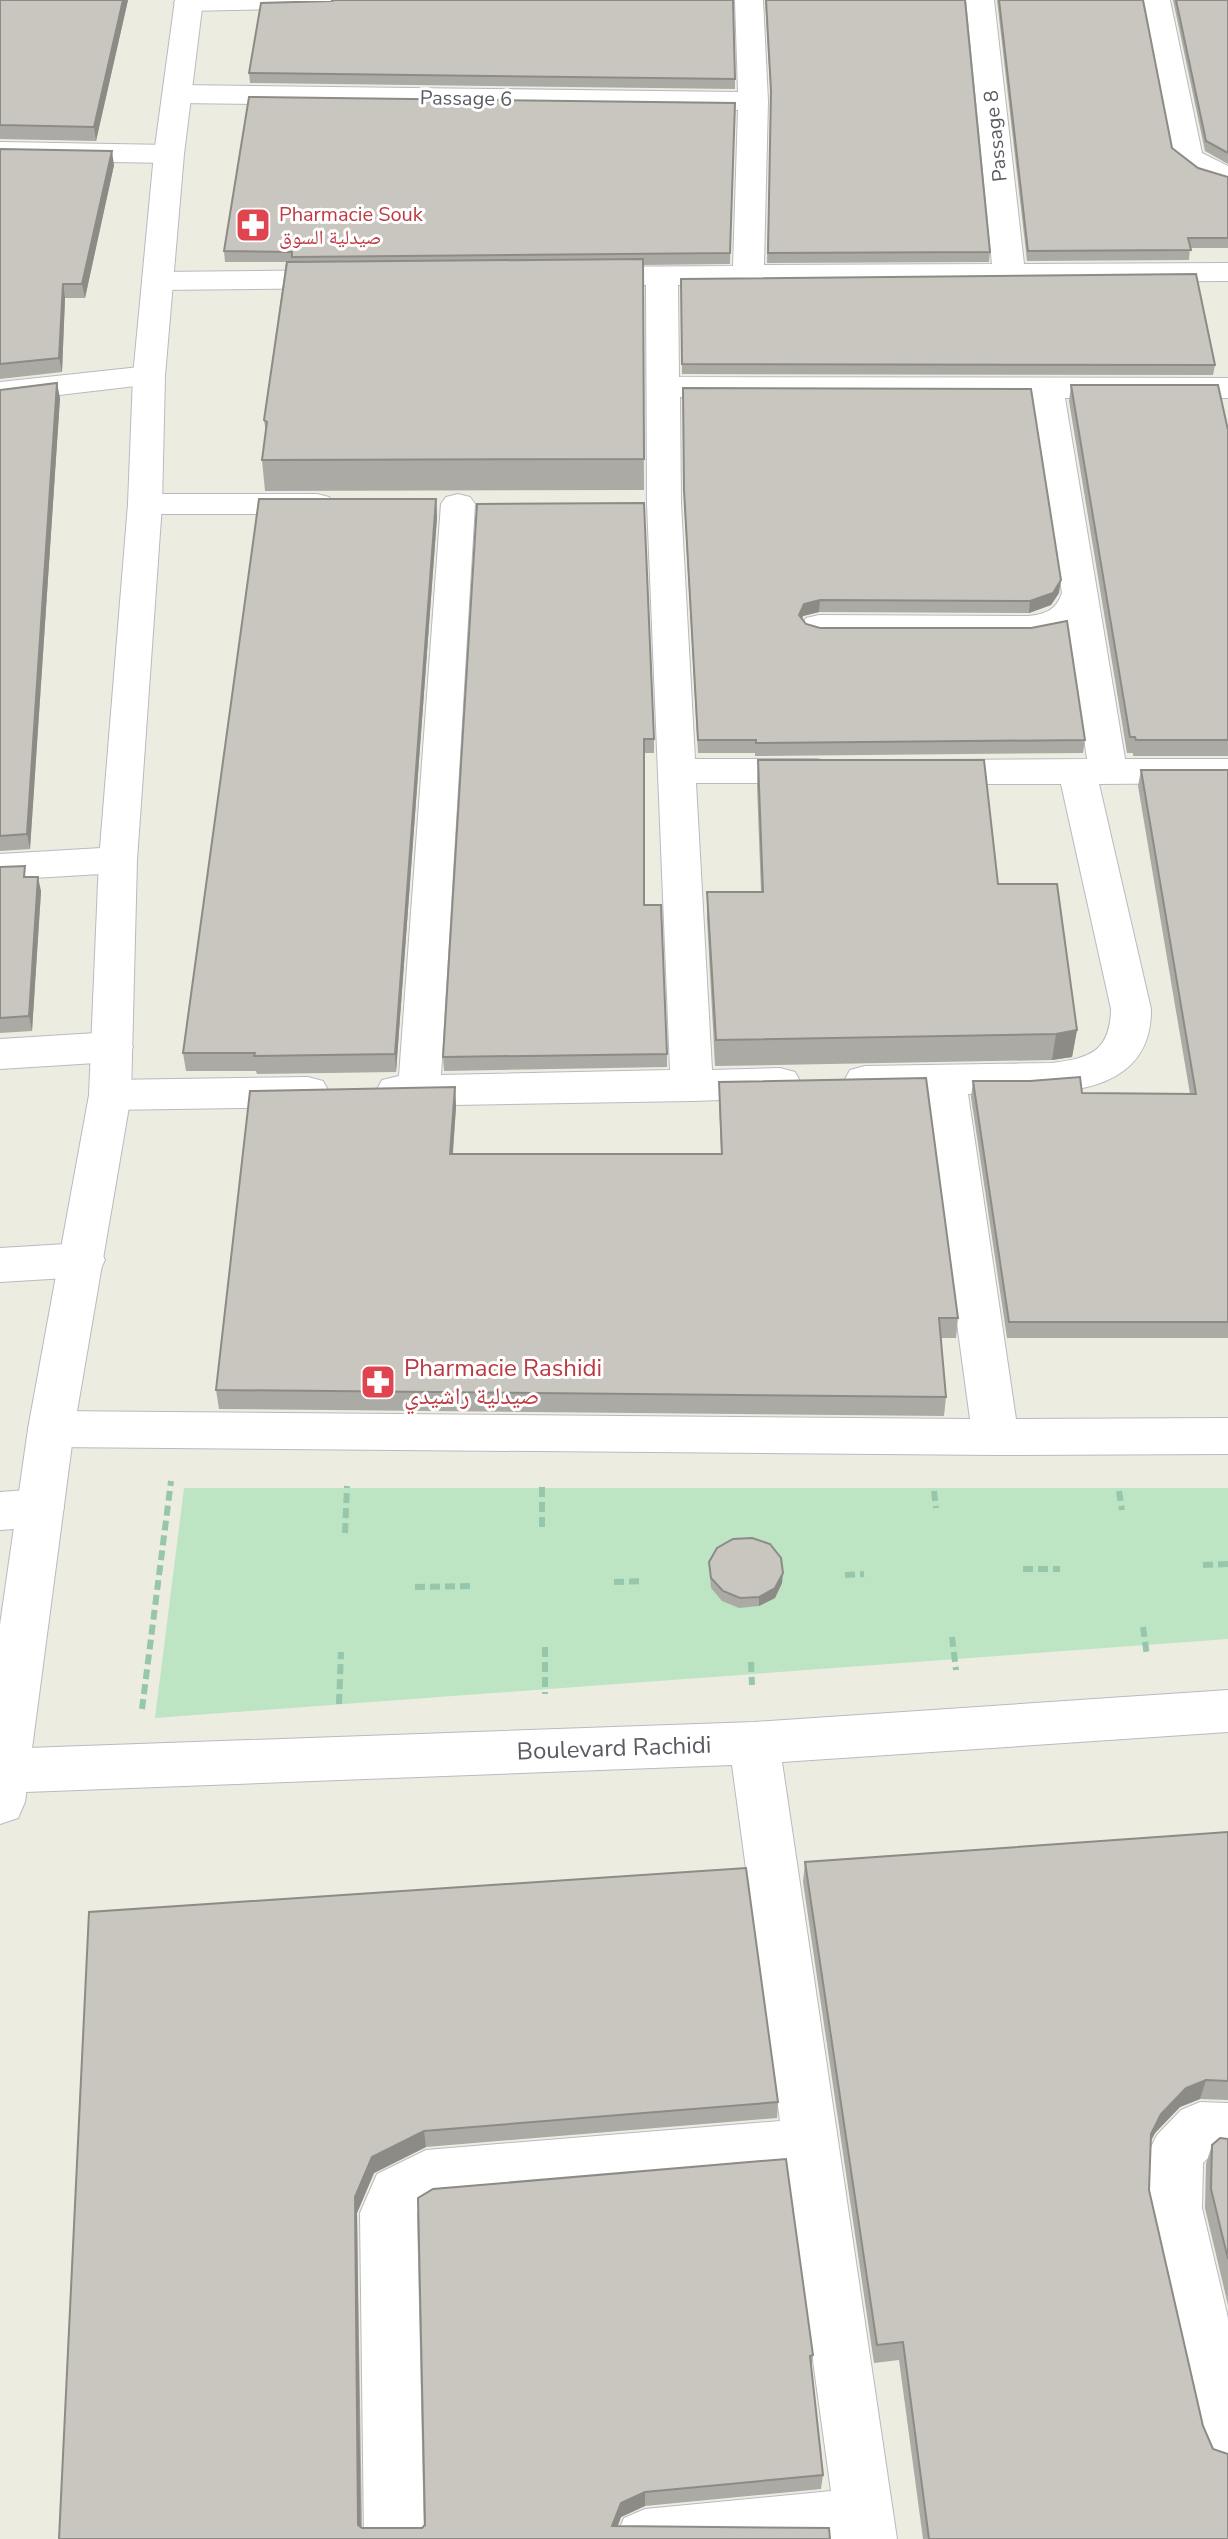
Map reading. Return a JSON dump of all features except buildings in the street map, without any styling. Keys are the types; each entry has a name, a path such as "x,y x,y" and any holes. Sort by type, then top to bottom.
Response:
{"street":[{"path":"2,1781 20,1510 51,1429 110,1095 118,860 145,504 149,376 169,154 188,1 331,0"},
{"path":"748,277 753,101 749,0"},
{"name":"Passage 8","path":"980,0 1009,273"},
{"path":"1156,0 1188,157 1209,170 1228,175"},
{"name":"Passage 6","path":"178,94 753,101"},
{"path":"0,151 169,154"},
{"path":"662,275 663,387 648,503 675,771 692,1086"},
{"path":"552,276 1227,275"},
{"path":"159,281 379,278"},
{"path":"0,392 149,376"},
{"path":"663,387 1228,388"},
{"path":"110,1095 1052,1078 1090,1073 1123,1049 1131,1032 1131,1009 1093,772 1080,593 1047,387"},
{"path":"145,504 349,504"},
{"path":"419,1090 458,504"},
{"path":"819,626 1049,625 1066,619 1076,608 1080,593"},
{"path":"675,771 845,771"},
{"path":"891,771 1228,771"},
{"path":"0,867 118,860"},
{"path":"0,1054 112,1047"},
{"path":"945,1079 996,1437"},
{"path":"0,1265 83,1260"},
{"path":"51,1429 1228,1436"},
{"name":"Boulevard Rachidi","path":"2,1781 754,1743 1228,1711"},
{"path":"645,2539 865,2528 754,1743"},
{"path":"1228,2129 1200,2128 1176,2153 1174,2208 1228,2442"},
{"path":"394,2539 388,2213 397,2193 426,2176 811,2144"}],"path":[{"path":"142,1715 172,1478"},
{"path":"345,1533 347,1478"},
{"path":"541,1478 542,1528"},
{"path":"1203,1565 1228,1564"},
{"path":"1023,1569 1060,1569"},
{"path":"845,1575 864,1574"},
{"path":"614,1582 643,1581"},
{"path":"415,1587 471,1586"},
{"path":"1143,1627 1147,1656"},
{"path":"952,1637 956,1670"},
{"path":"545,1647 545,1700"},
{"path":"339,1717 341,1652"},
{"path":"1133,1657 1161,1655"},
{"path":"751,1662 752,1685"},
{"path":"940,1671 970,1669"},
{"path":"736,1686 768,1684"}],"green space":[{"path":"184,1488 1228,1488 1228,1639 155,1718"}],"place":[{"name":"Pharmacie Souk صيدلية السوق","path":"253,225"},
{"name":"Pharmacie Rashidi صيدلية راشيدي","path":"378,1382"}]}
